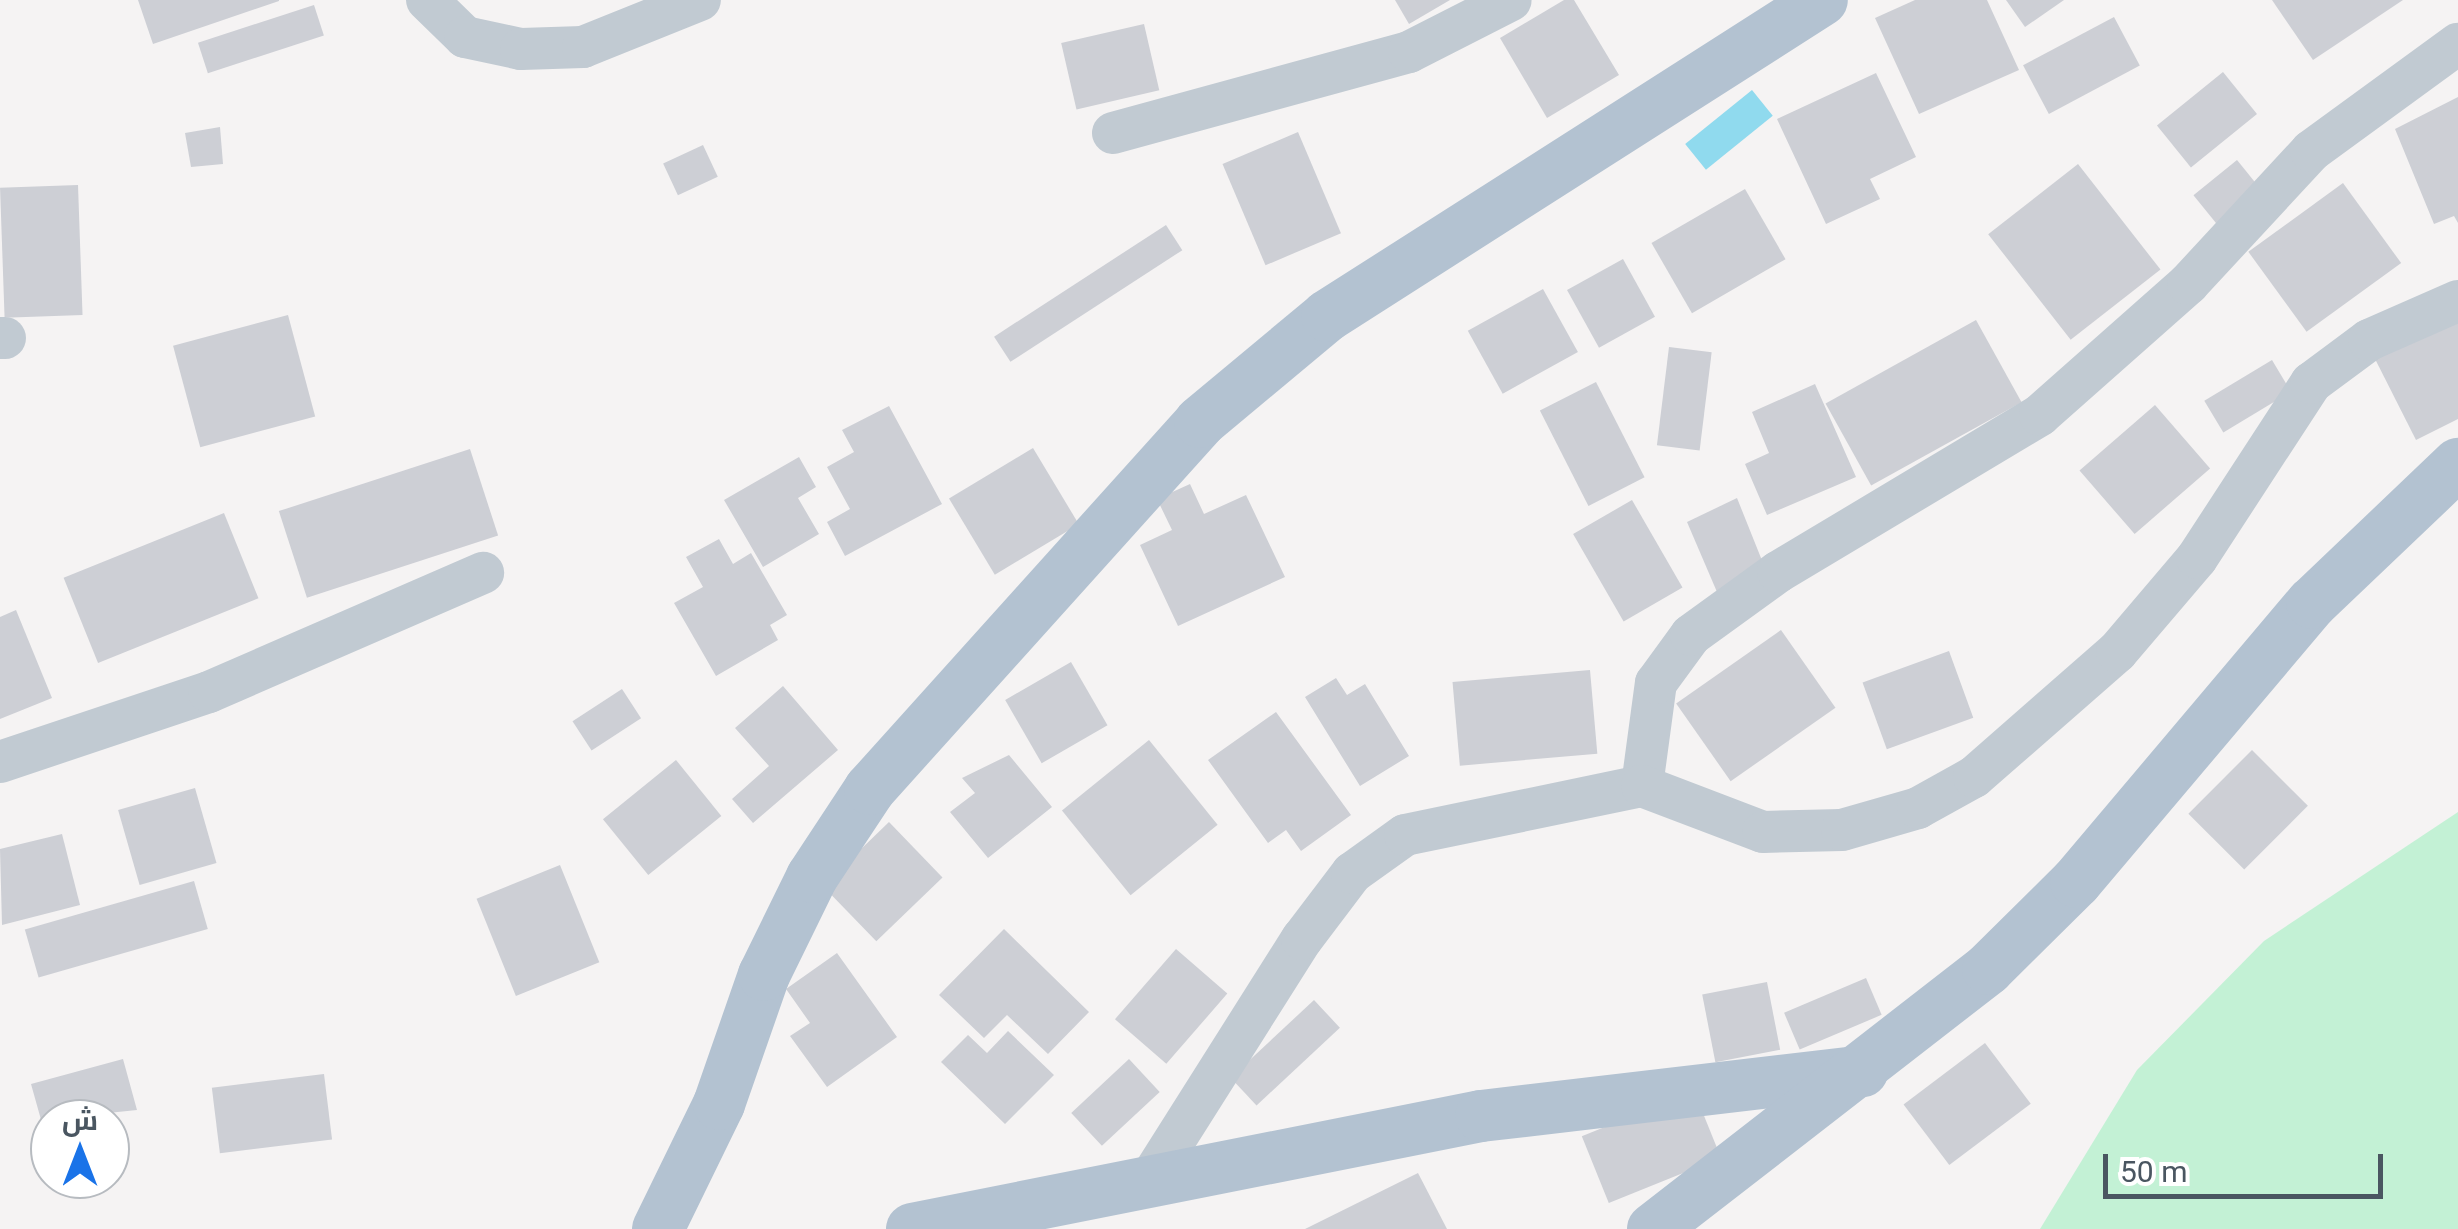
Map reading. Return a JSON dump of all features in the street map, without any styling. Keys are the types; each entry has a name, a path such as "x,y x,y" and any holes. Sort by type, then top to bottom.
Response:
{"main road":[{"path":"658,1229 719,1104 772,958 870,790 1200,422 1327,316 1822,0"},
{"path":"1654,1229 1862,1071 2076,882 2312,603 2458,464"},
{"path":"912,1229 1145,1187 1481,1116 1862,1071"}],"street":[{"path":"427,0 465,37 521,49 582,47 700,0"},
{"path":"1113,132 1410,52 1511,0"},
{"path":"1642,786 1656,683 1692,635 1778,572 2040,415 2188,284 2311,150 2458,44"},
{"path":"1145,1187 1352,874 1405,835 1642,786 1762,832 1842,830 1918,808 1974,777 2117,652 2197,558 2311,383 2369,340 2458,300"},
{"path":"0,762 209,692 484,573"}],"green space":[{"path":"2458,812 2458,1229 2040,1229 2137,1070 2264,941"}],"water":[{"path":"1752,90 1773,116 1706,170 1685,144"}],"building":[{"path":"138,0 279,0 279,1 153,44"},
{"path":"1395,0 1450,0 1409,24"},
{"path":"1564,0 1574,0 1619,75 1547,118 1500,38"},
{"path":"1915,0 1987,0 2019,70 1919,114 1875,18"},
{"path":"2006,0 2064,0 2025,27"},
{"path":"2272,0 2403,0 2313,60"},
{"path":"314,5 324,35 208,73 198,43"},
{"path":"2114,17 2140,66 2049,114 2023,65"},
{"path":"1144,24 1159,90 1076,109 1061,43"},
{"path":"2223,72 2257,114 2191,167 2157,125"},
{"path":"1876,73 1916,157 1870,179 1880,199 1826,224 1777,119"},
{"path":"2458,97 2458,223 2454,216 2434,224 2395,129"},
{"path":"220,127 223,164 191,167 185,133"},
{"path":"1298,132 1341,233 1265,265 1223,164"},
{"path":"703,145 718,177 678,195 663,164"},
{"path":"2237,160 2261,190 2217,225 2193,195"},
{"path":"2078,164 2160,270 2071,340 1988,234"},
{"path":"2343,183 2401,263 2307,332 2248,252"},
{"path":"78,185 83,315 5,318 0,188"},
{"path":"1745,189 1786,259 1692,313 1651,243"},
{"path":"1166,225 1182,250 1010,362 994,337"},
{"path":"1623,259 1655,317 1599,348 1567,290"},
{"path":"1543,289 1578,352 1503,394 1468,331"},
{"path":"288,315 315,416 200,447 173,346"},
{"path":"2458,315 2458,419 2416,440 2370,349"},
{"path":"1976,320 2022,402 1871,486 1826,403"},
{"path":"1669,347 1712,352 1700,451 1657,445"},
{"path":"2272,360 2291,392 2223,432 2204,401"},
{"path":"1596,382 1645,477 1588,506 1540,411"},
{"path":"1815,384 1856,477 1767,515 1745,464 1769,453 1752,412"},
{"path":"2155,405 2210,468 2135,534 2080,471"},
{"path":"889,406 942,504 845,556 827,522 850,509 827,467 854,452 842,430"},
{"path":"1033,448 1079,524 995,575 949,498"},
{"path":"470,449 498,536 307,598 279,511"},
{"path":"799,457 816,487 798,498 819,534 763,567 724,500"},
{"path":"1190,484 1204,514 1246,495 1285,577 1178,626 1140,545 1172,530 1157,499"},
{"path":"1737,498 1763,563 1717,592 1687,522"},
{"path":"1632,500 1682,587 1624,621 1573,534"},
{"path":"224,513 258,598 98,663 64,578"},
{"path":"719,539 733,564 751,553 787,615 770,625 778,640 716,676 674,603 703,587 686,557"},
{"path":"16,610 52,698 0,719 0,617"},
{"path":"1781,630 1835,708 1731,781 1676,703"},
{"path":"1949,651 1973,718 1887,749 1863,682"},
{"path":"1071,662 1108,725 1042,763 1005,700"},
{"path":"1590,670 1597,754 1460,766 1453,682"},
{"path":"1336,678 1347,695 1365,684 1409,756 1360,786 1305,697"},
{"path":"783,686 838,750 753,823 732,799 769,766 735,728"},
{"path":"622,689 641,718 592,750 573,721"},
{"path":"1276,712 1351,815 1301,851 1286,830 1268,843 1208,760"},
{"path":"1149,740 1218,825 1131,895 1062,810"},
{"path":"2252,750 2308,806 2244,870 2188,814"},
{"path":"1009,755 1052,807 988,858 950,812 975,793 962,778"},
{"path":"676,760 721,816 648,875 603,819"},
{"path":"195,788 216,863 140,885 118,810"},
{"path":"889,822 942,877 876,941 823,886"},
{"path":"62,834 80,905 2,925 0,849"},
{"path":"560,865 599,962 516,996 477,899"},
{"path":"194,881 208,929 39,978 25,930"},
{"path":"1004,929 1089,1012 1048,1054 1007,1015 984,1038 939,995"},
{"path":"1176,949 1227,994 1166,1064 1115,1019"},
{"path":"837,953 897,1037 827,1087 790,1036 810,1023 786,989"},
{"path":"1866,978 1882,1015 1800,1050 1784,1013"},
{"path":"1767,982 1780,1050 1715,1062 1702,995"},
{"path":"1314,1000 1340,1028 1257,1106 1231,1078"},
{"path":"1008,1031 1054,1075 1005,1124 941,1062 968,1035 987,1053"},
{"path":"1985,1043 2031,1104 1949,1165 1904,1104"},
{"path":"123,1059 137,1110 130,1111 130,1099 35,1099 31,1084"},
{"path":"1129,1059 1160,1092 1102,1146 1071,1113"},
{"path":"324,1074 332,1140 220,1153 212,1088"},
{"path":"1694,1091 1721,1158 1609,1203 1582,1136"},
{"path":"1418,1173 1447,1229 1305,1229"}]}
